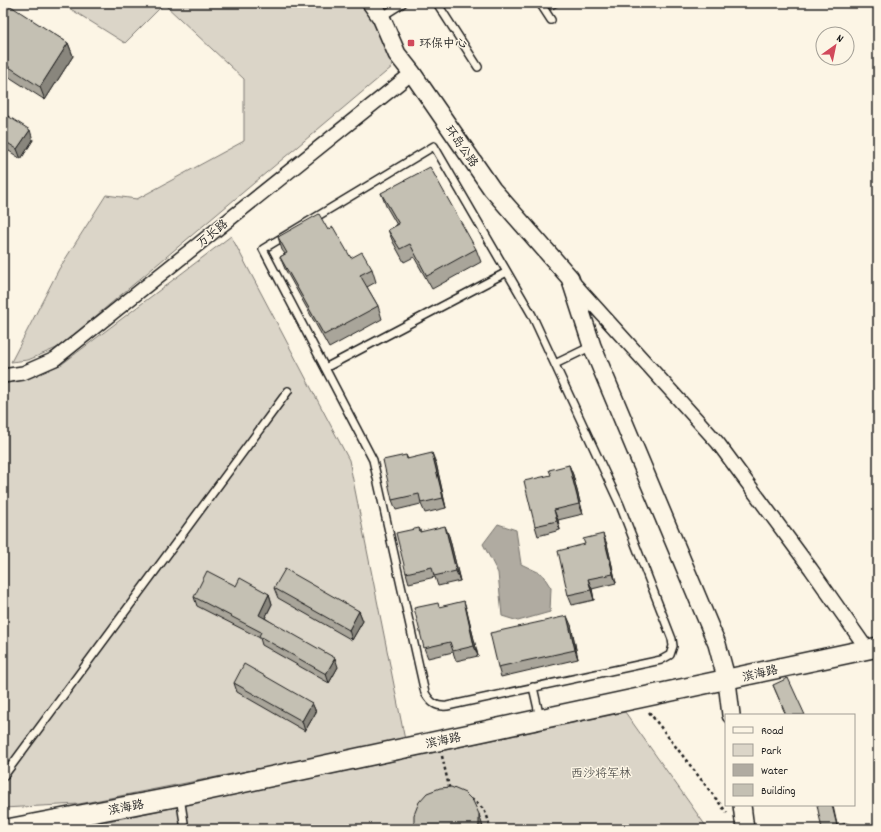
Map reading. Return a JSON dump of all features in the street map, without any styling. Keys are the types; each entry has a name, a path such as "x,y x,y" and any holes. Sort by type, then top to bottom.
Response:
{"main road":[{"name":"滨海路","path":"5,829 87,822 180,796 726,681 873,648"}],"street":[{"name":"环岛公路","path":"371,3 381,17 397,54 412,73 492,189 570,278"},
{"name":"万长路","path":"3,376 23,373 55,359 412,73"},
{"path":"570,278 592,346 717,644 726,681 731,714"},
{"path":"570,278 718,443 811,569 873,648"},
{"path":"736,811 745,829"}],"lane":[{"path":"381,17 403,3"},
{"path":"437,3 478,67"},
{"path":"540,3 551,20"},
{"path":"434,146 532,315 555,364 620,505 672,639 673,646 670,655 661,660 438,707 430,702 425,693 373,460 263,249 434,146"},
{"path":"325,368 507,272"},
{"path":"555,364 592,346"},
{"path":"3,777 288,391"},
{"path":"533,688 541,720"},
{"path":"180,796 185,829"}],"path":[{"path":"639,699 725,798"},
{"path":"439,741 448,787 452,790"},
{"path":"469,798 480,804 489,817 490,829"}],"green space":[{"path":"61,3 360,3 397,54 392,67 59,347 28,360 11,362 59,269 106,195 137,199 244,141 244,79 164,4 125,43"},
{"path":"231,236 349,460 405,740 79,804 3,808 3,383 16,382 62,364"},
{"name":"西沙将军林","path":"625,712 708,829 71,829"}],"water":[{"path":"498,524 516,530 521,564 542,574 551,588 550,612 518,621 502,616 498,573 483,544"}],"building":[{"path":"3,3 6,3 68,43 40,87 3,63 3,48 6,43 3,40"},
{"path":"3,113 30,130 17,149 3,140"},
{"path":"430,167 476,249 427,276 410,244 400,249 388,230 399,224 381,193"},
{"path":"319,214 328,230 333,227 351,258 362,252 372,269 360,275 378,306 324,335 280,257 287,253 278,237"},
{"path":"432,453 443,498 421,503 419,494 392,500 383,460 406,455 407,459"},
{"path":"569,465 579,504 554,510 557,521 535,526 524,481 551,475 549,470"},
{"path":"445,526 456,571 434,576 432,567 406,573 396,533 419,528 420,532"},
{"path":"603,534 613,574 588,579 591,590 568,595 558,551 585,544 583,539"},
{"path":"285,569 359,611 349,630 274,588"},
{"path":"207,571 236,586 240,578 269,594 259,615 335,658 326,674 259,636 261,632 194,597"},
{"path":"464,601 474,646 453,651 450,642 424,648 414,608 438,603 439,607"},
{"path":"567,616 575,650 498,667 490,633"},
{"path":"244,664 312,703 302,721 234,683"},
{"path":"788,678 805,714 786,714 773,685"},
{"path":"451,787 465,793 473,801 479,814 478,829 415,829 414,815 419,802 427,793 440,788"},
{"path":"817,806 832,806 837,826 846,823 852,825 852,829 822,829"}],"place":[{"name":"环保中心","path":"411,43"}]}
